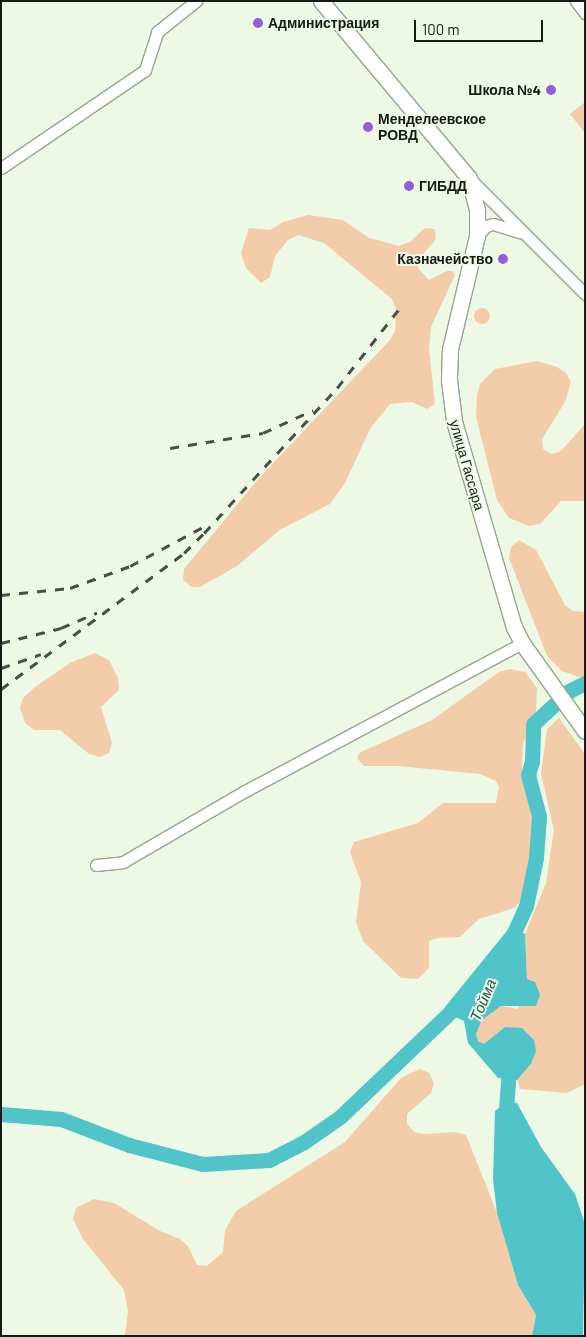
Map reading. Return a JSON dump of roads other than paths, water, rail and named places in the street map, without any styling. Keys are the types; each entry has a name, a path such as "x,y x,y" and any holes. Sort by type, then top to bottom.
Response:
{"main road":[{"path":"321,1 469,178"},
{"name":"улица Гассара","path":"469,178 477,211 477,236 452,336 450,400 457,437 522,643 584,730"}],"street":[{"path":"1,168 145,70 157,32 196,1"},
{"path":"576,1 585,13"},
{"path":"469,178 585,294"},
{"path":"477,236 486,226 493,224 524,234"},
{"path":"96,865 123,862 245,791 522,643"}],"water":[{"path":"510,927 525,934 527,979 535,982 540,995 536,1006 501,1006 482,1020 476,1034 478,1041 484,1044 505,1027 522,1028 534,1040 536,1051 531,1064 517,1080 498,1078 468,1043 464,1021 449,1014 445,1007"},
{"path":"506,1102 517,1103 541,1147 575,1194 585,1224 583,1336 532,1336 536,1315 518,1285 497,1213 493,1179 495,1111"}],"waterway":[{"name":"Тойма","path":"507,948 526,906 536,858 539,816 528,775 532,761 533,724 569,691 585,683"},
{"path":"1,1114 61,1119 129,1145 203,1164 269,1160 304,1142 340,1117 463,1000"},
{"name":"Тойма","path":"500,1064 509,1070 505,1121"}],"railway":[{"path":"1,689 184,553 337,388 402,305"},
{"path":"170,448 263,433 313,410"},
{"path":"1,595 70,588 130,566 205,526"},
{"path":"1,643 61,628 97,613"},
{"path":"1,668 41,654"}],"place":[{"name":"Администрация","path":"258,23"},
{"name":"Школа №4","path":"551,90"},
{"name":"Менделеевское РОВД","path":"368,127"},
{"name":"ГИБДД","path":"409,186"},
{"name":"Казначейство","path":"503,259"}]}
